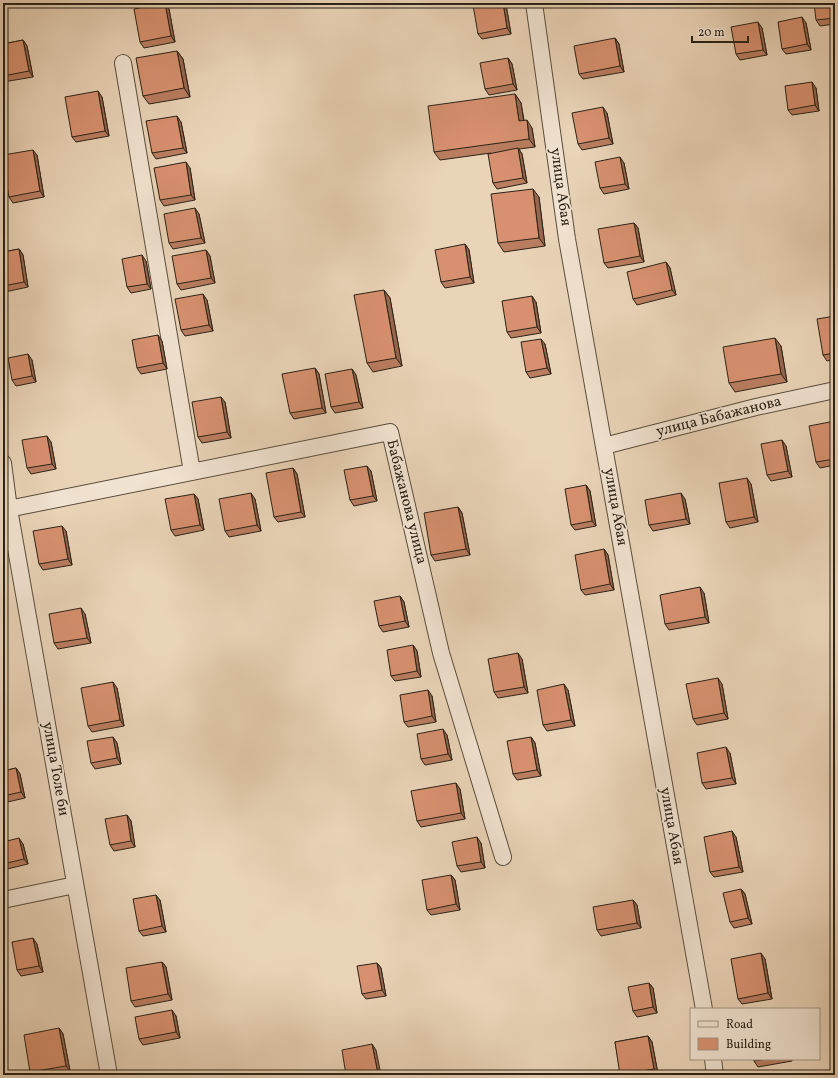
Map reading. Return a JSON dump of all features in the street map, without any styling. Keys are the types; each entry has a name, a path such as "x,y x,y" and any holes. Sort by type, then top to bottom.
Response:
{"street":[{"name":"улица Абая","path":"534,3 567,239 704,1008"},
{"path":"123,63 192,472"},
{"name":"улица Бабажанова","path":"604,446 756,407 835,390"},
{"name":"Бабажанова улица","path":"6,509 390,432 441,653 503,857"},
{"name":"улица Толе би","path":"3,463 6,509 109,1075"},
{"path":"3,900 75,885"},
{"path":"713,1060 715,1075"}],"building":[{"path":"165,3 171,36 140,42 134,9"},
{"path":"484,3 503,3 507,28 478,34 473,5"},
{"path":"814,3 834,3 835,18 816,20"},
{"path":"802,17 807,44 782,49 778,22"},
{"path":"758,22 763,50 736,54 731,27"},
{"path":"615,38 620,66 579,74 574,46"},
{"path":"23,40 29,71 3,76 3,44"},
{"path":"177,51 184,88 143,96 136,58"},
{"path":"508,58 513,84 485,89 480,63"},
{"path":"812,82 815,105 788,110 785,86"},
{"path":"98,91 105,131 72,137 65,97"},
{"path":"515,94 519,121 527,120 529,139 434,152 428,106"},
{"path":"603,107 609,138 578,144 572,113"},
{"path":"177,116 183,148 152,153 146,121"},
{"path":"518,148 523,178 493,183 488,154"},
{"path":"33,150 40,191 9,197 3,165 3,155"},
{"path":"620,157 625,184 600,188 595,162"},
{"path":"186,162 191,195 160,200 154,168"},
{"path":"533,189 539,238 498,243 491,194"},
{"path":"195,208 201,238 169,243 164,214"},
{"path":"634,223 640,256 604,263 598,229"},
{"path":"465,244 470,277 441,282 435,250"},
{"path":"19,249 24,282 3,286 3,252"},
{"path":"206,250 211,278 177,284 172,256"},
{"path":"142,255 147,284 127,287 122,259"},
{"path":"666,262 672,290 633,299 627,272"},
{"path":"384,290 396,358 367,363 354,295"},
{"path":"203,294 209,325 181,330 175,299"},
{"path":"532,296 537,327 507,332 502,301"},
{"path":"835,316 835,353 823,355 817,319"},
{"path":"158,335 163,363 137,368 132,340"},
{"path":"775,338 781,374 729,383 723,347"},
{"path":"541,339 547,368 526,372 521,342"},
{"path":"28,354 32,376 12,380 8,358"},
{"path":"315,368 322,408 290,413 282,374"},
{"path":"352,369 359,402 331,407 325,374"},
{"path":"221,397 227,432 198,437 192,402"},
{"path":"835,421 835,459 816,462 809,426"},
{"path":"47,436 52,464 27,468 22,440"},
{"path":"782,440 788,471 767,475 761,444"},
{"path":"367,466 373,496 350,500 344,470"},
{"path":"293,468 301,512 274,517 266,473"},
{"path":"747,478 754,517 726,522 719,483"},
{"path":"586,485 592,521 571,525 565,489"},
{"path":"251,493 257,525 225,531 219,499"},
{"path":"681,493 686,519 649,525 645,500"},
{"path":"194,494 200,525 171,530 165,499"},
{"path":"458,507 466,549 431,555 424,513"},
{"path":"62,526 68,559 39,564 33,531"},
{"path":"604,549 610,584 581,590 575,555"},
{"path":"700,587 705,617 665,624 660,595"},
{"path":"400,596 405,621 379,626 374,601"},
{"path":"81,608 87,638 54,643 49,614"},
{"path":"413,645 417,671 391,676 387,650"},
{"path":"518,653 524,687 494,692 488,659"},
{"path":"718,678 724,713 693,719 686,684"},
{"path":"113,682 120,720 88,726 81,688"},
{"path":"564,684 571,720 543,725 537,690"},
{"path":"428,690 432,716 404,722 400,695"},
{"path":"443,729 448,754 421,759 417,734"},
{"path":"113,737 117,758 91,763 87,741"},
{"path":"531,737 537,770 513,774 507,741"},
{"path":"726,747 732,778 702,783 697,753"},
{"path":"16,768 21,792 3,796 3,771"},
{"path":"456,783 461,813 417,821 411,791"},
{"path":"127,815 131,841 110,845 105,819"},
{"path":"732,831 739,867 710,872 704,837"},
{"path":"477,837 481,862 457,866 452,842"},
{"path":"19,838 24,859 3,864 3,842"},
{"path":"451,875 456,904 427,910 422,880"},
{"path":"741,889 748,918 730,922 723,893"},
{"path":"156,895 162,926 139,931 133,899"},
{"path":"633,900 637,923 597,930 593,907"},
{"path":"33,938 39,966 17,970 12,942"},
{"path":"761,953 768,993 738,999 731,959"},
{"path":"162,962 168,994 131,1001 126,968"},
{"path":"377,963 382,990 362,994 357,966"},
{"path":"649,983 653,1007 633,1011 628,987"},
{"path":"172,1010 176,1032 139,1039 135,1017"},
{"path":"59,1028 66,1066 30,1072 24,1035"},
{"path":"648,1036 654,1069 620,1075 615,1042"},
{"path":"372,1044 378,1074 346,1075 342,1050"}]}
